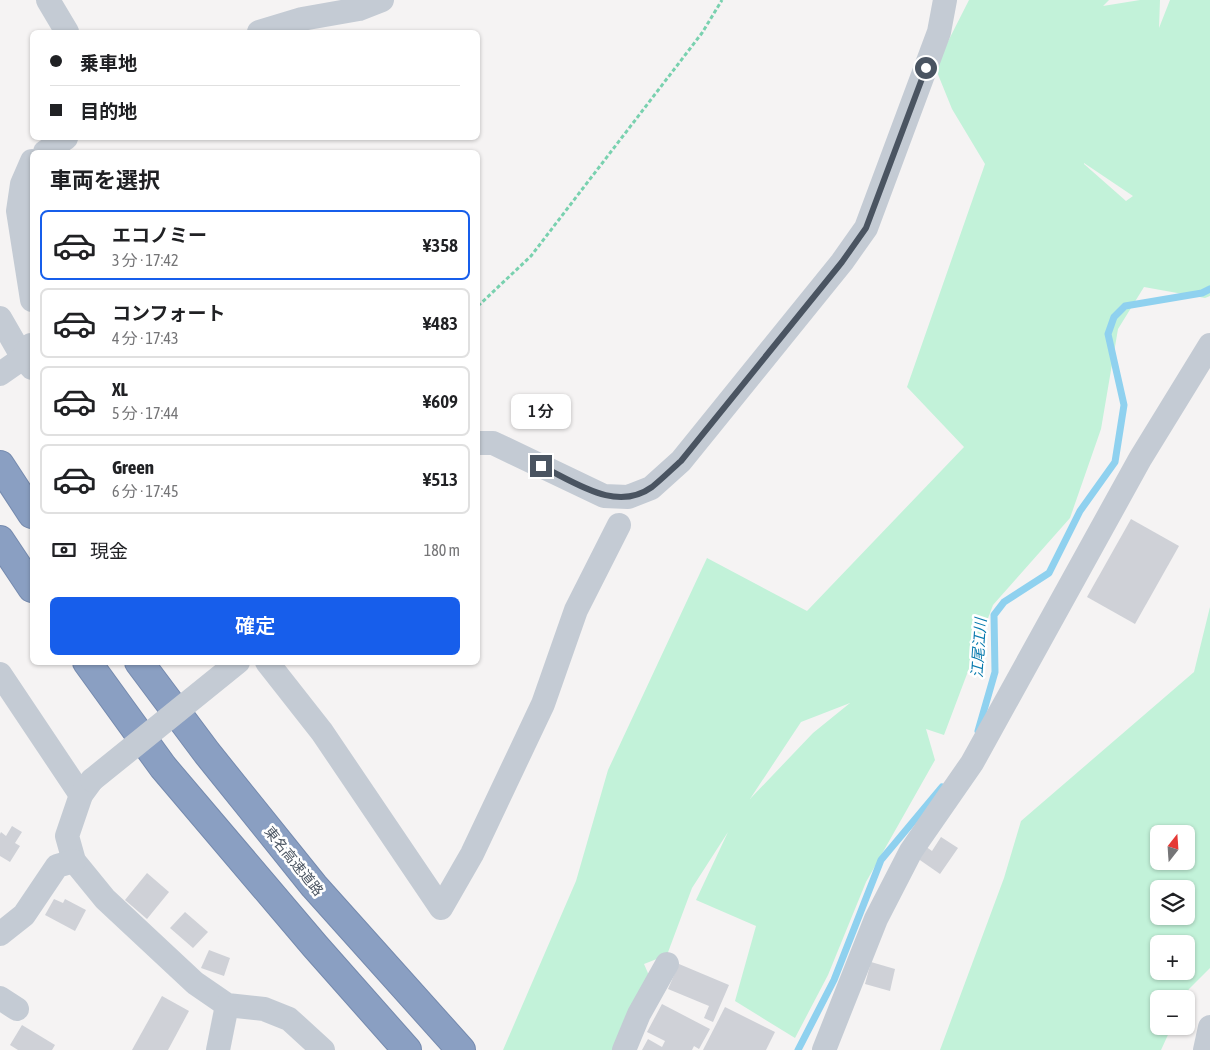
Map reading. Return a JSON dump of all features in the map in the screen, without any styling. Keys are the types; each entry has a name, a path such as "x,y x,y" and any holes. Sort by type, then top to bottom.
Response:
{"highway":[{"path":"0,465 30,511"},
{"path":"0,540 30,585"},
{"path":"89,665 163,767 315,946 407,1050"},
{"name":"東名高速道路","path":"141,665 206,752 314,886 461,1050"}],"street":[{"path":"48,0 66,30"},
{"path":"266,30 302,19 359,9 382,0"},
{"path":"480,443 493,443 604,496 628,497 651,488 681,461 842,262 866,228 939,32 945,0"},
{"path":"48,150 63,140"},
{"path":"30,166 22,184 18,211 30,287"},
{"path":"0,318 20,362"},
{"path":"824,1050 876,919 911,850 972,763 1140,458 1210,345"},
{"path":"269,665 322,732 441,908 472,854 543,704 576,610 619,525"},
{"path":"234,665 86,788 67,836 74,861 105,899 194,983 226,1005 264,1010 289,1019 323,1050"},
{"path":"0,674 86,788"},
{"path":"0,934 24,915 57,866 74,861"},
{"path":"624,1050 638,1014 667,964"},
{"path":"218,1050 226,1005"},
{"path":"1205,1050 1210,1027"}],"path":[{"path":"480,304 531,256 702,32 722,0"}],"green space":[{"path":"969,0 1109,0 1103,6 1140,0 1160,0 1159,28 1170,0 1210,0 1210,296 1205,298 1144,287 1118,329 1101,429 1070,518 993,605 944,735 926,729 935,760 866,882 828,975 795,1038 735,1001 756,926 696,900 728,832 692,888 667,955 644,964 654,987 633,1050 503,1050 576,881 608,770 707,558 807,611 964,447 907,387 985,164 952,109 935,67","holes":["1084,163 1133,196 1126,201","850,703 813,733 750,799 801,722"]},
{"path":"1210,607 1210,968 1188,990 1150,990 1150,1035 1168,1035 1161,1050 940,1050 1004,878 1021,821 1194,672"}],"building":[{"path":"1131,519 1179,546 1135,624 1087,597"},
{"path":"12,826 22,832 15,843 20,846 10,862 0,856 0,834 1,832 6,836"},
{"path":"941,837 958,848 940,874 917,858 925,846 932,851"},
{"path":"147,873 169,892 147,919 125,900"},
{"path":"54,899 63,903 65,899 86,910 75,931 45,915"},
{"path":"185,912 208,932 193,948 170,928"},
{"path":"209,950 230,958 224,976 201,968"},
{"path":"871,962 895,969 890,991 865,984"},
{"path":"679,964 729,985 713,1022 704,1018 709,1006 668,989"},
{"path":"162,996 189,1011 168,1050 132,1050"},
{"path":"662,1004 710,1029 699,1049 694,1046 692,1050 642,1050 648,1039 662,1047 665,1041 647,1032"},
{"path":"725,1007 775,1032 766,1050 703,1050"},
{"path":"22,1025 55,1045 52,1050 18,1050 10,1045"}],"waterway":[{"name":"江尾江川","path":"978,731 995,672 994,615 1004,602 1049,573 1080,511 1115,462 1124,405 1108,334 1114,317 1125,306 1202,293 1210,289"},
{"name":"江尾江川","path":"798,1050 834,980 881,860 942,787"}],"route":[{"path":"541,466 604,496 628,497 651,488 681,461 842,262 866,228 926,68"}]}
